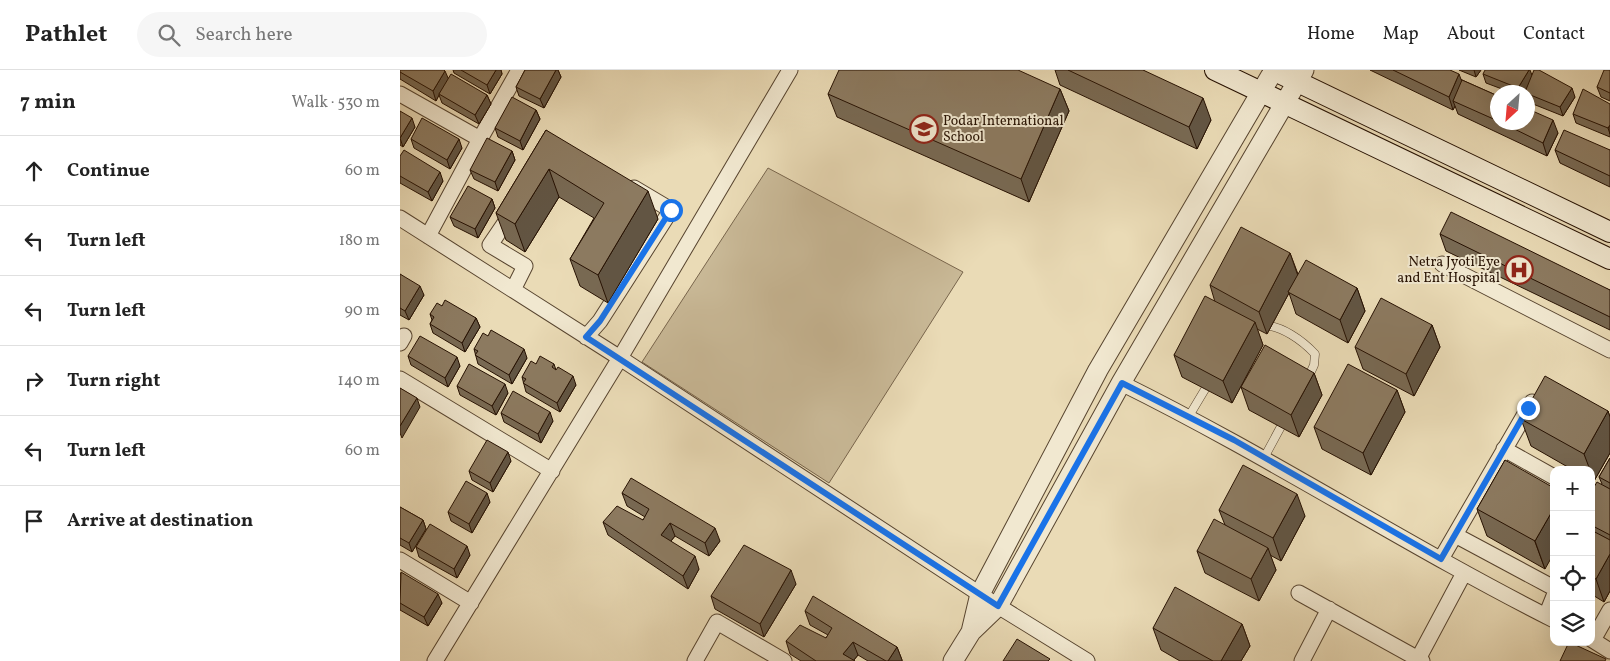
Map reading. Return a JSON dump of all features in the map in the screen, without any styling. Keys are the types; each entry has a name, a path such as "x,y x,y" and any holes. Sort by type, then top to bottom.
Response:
{"main road":[{"path":"1215,70 1610,259"},
{"path":"1273,70 1300,76 1610,232"}],"street":[{"path":"428,236 519,70"},
{"path":"435,661 620,358 790,70"},
{"path":"971,632 980,594 1098,370 1273,70"},
{"path":"953,661 971,632 998,606 1122,383 1300,76"},
{"path":"400,94 480,139"},
{"path":"586,337 600,321 671,210 623,182"},
{"path":"513,290 526,266 490,245 522,198"},
{"path":"400,218 620,358 998,606 1087,661"},
{"path":"1442,264 1610,350"},
{"path":"400,378 552,471"},
{"path":"1122,383 1188,416 1464,573 1550,618"},
{"path":"1441,559 1534,400 1540,395 1547,396"},
{"path":"1504,449 1550,475"},
{"path":"1455,535 1550,586"},
{"path":"400,560 471,604"},
{"path":"1299,593 1419,660 1464,573"},
{"path":"1302,661 1329,609"},
{"path":"1595,635 1610,610"},
{"path":"695,661 717,622 784,661"},
{"path":"1595,642 1610,651"}],"lane":[{"path":"1254,325 1273,326 1305,343 1315,354 1314,365 1303,386"},
{"path":"1188,416 1214,374"},
{"path":"1264,458 1290,410"}],"shaded area":[{"path":"768,168 963,272 829,483 642,362"}],"building":[{"path":"400,70 445,71 433,91 400,72"},
{"path":"461,70 496,70 487,85"},
{"path":"525,70 556,70 540,99 516,87"},
{"path":"839,70 1018,70 1060,89 1021,179 828,94"},
{"path":"1068,70 1143,70 1203,98 1189,127"},
{"path":"1393,70 1450,70 1459,74 1449,97"},
{"path":"1485,70 1529,70 1520,85 1510,85 1483,74"},
{"path":"1534,70 1539,70 1572,88 1560,107 1535,97 1535,85 1528,85"},
{"path":"1604,70 1610,70 1610,93 1597,87"},
{"path":"451,74 487,95 475,115 439,94"},
{"path":"1462,80 1490,92 1490,117 1453,101"},
{"path":"1583,89 1610,104 1610,125 1608,128 1573,114"},
{"path":"512,97 536,110 520,141 495,128"},
{"path":"400,111 412,118 400,138"},
{"path":"1535,112 1553,120 1543,143 1516,130 1535,130"},
{"path":"422,118 459,139 447,160 411,139"},
{"path":"546,130 648,191 598,275 570,259 604,203 549,169 515,224 496,213"},
{"path":"1564,130 1610,150 1610,176 1555,150"},
{"path":"487,138 512,151 495,182 470,170"},
{"path":"404,150 440,172 428,192 400,176 400,156"},
{"path":"468,186 492,199 475,229 450,217"},
{"path":"1451,212 1610,290 1610,317 1440,234"},
{"path":"1241,227 1290,253 1259,312 1210,285"},
{"path":"1306,260 1357,288 1340,320 1288,292"},
{"path":"400,274 420,286 405,311 400,308"},
{"path":"1205,296 1255,322 1223,381 1174,355"},
{"path":"1381,298 1432,325 1406,374 1355,347"},
{"path":"445,300 476,318 462,343 430,324 434,317 430,314 437,303 442,306"},
{"path":"491,330 524,349 509,375 475,355 478,351 474,349 483,333 488,336"},
{"path":"420,336 457,357 445,378 408,356"},
{"path":"1265,345 1314,373 1291,415 1241,387"},
{"path":"540,356 554,364 552,367 556,370 558,367 573,376 557,403 523,383 526,379 522,377 531,361 536,364"},
{"path":"469,364 505,384 492,406 457,386"},
{"path":"1348,364 1397,390 1363,453 1314,427"},
{"path":"1545,376 1608,411 1584,454 1521,419"},
{"path":"400,388 417,398 400,426"},
{"path":"513,391 550,412 538,434 501,413"},
{"path":"487,440 508,452 490,483 469,471"},
{"path":"1610,458 1610,483 1599,477"},
{"path":"1505,460 1550,486 1550,515 1535,541 1477,509"},
{"path":"1243,465 1297,494 1273,538 1219,510"},
{"path":"631,478 715,528 705,543 670,523 661,535 695,556 683,576 603,522 617,506 643,520 649,509 622,493"},
{"path":"466,481 487,493 469,524 448,512"},
{"path":"1597,482 1610,489 1610,535 1595,527 1595,485"},
{"path":"400,507 423,520 409,543 400,538"},
{"path":"1214,519 1268,548 1251,579 1197,551"},
{"path":"430,524 467,546 454,569 416,547"},
{"path":"1595,532 1610,540 1610,554 1596,579"},
{"path":"744,545 791,570 760,624 711,596"},
{"path":"401,572 438,594 424,617 400,603"},
{"path":"1175,587 1242,624 1221,661 1213,661 1153,628"},
{"path":"813,596 897,647 888,661 853,642 843,654 855,661 816,661 786,641 800,625 826,638 832,628 805,611"},
{"path":"1017,639 1050,659 1048,661 1003,661"},
{"path":"1567,646 1578,646 1606,659 1605,661 1560,661"}],"place":[{"name":"Podar International School","path":"924,129"},
{"name":"Netra Jyoti Eye and Ent Hospital","path":"1519,270"}],"route":[{"path":"671,210 600,321 586,337 998,606 1122,383 1234,440 1441,559 1528,408"}]}
